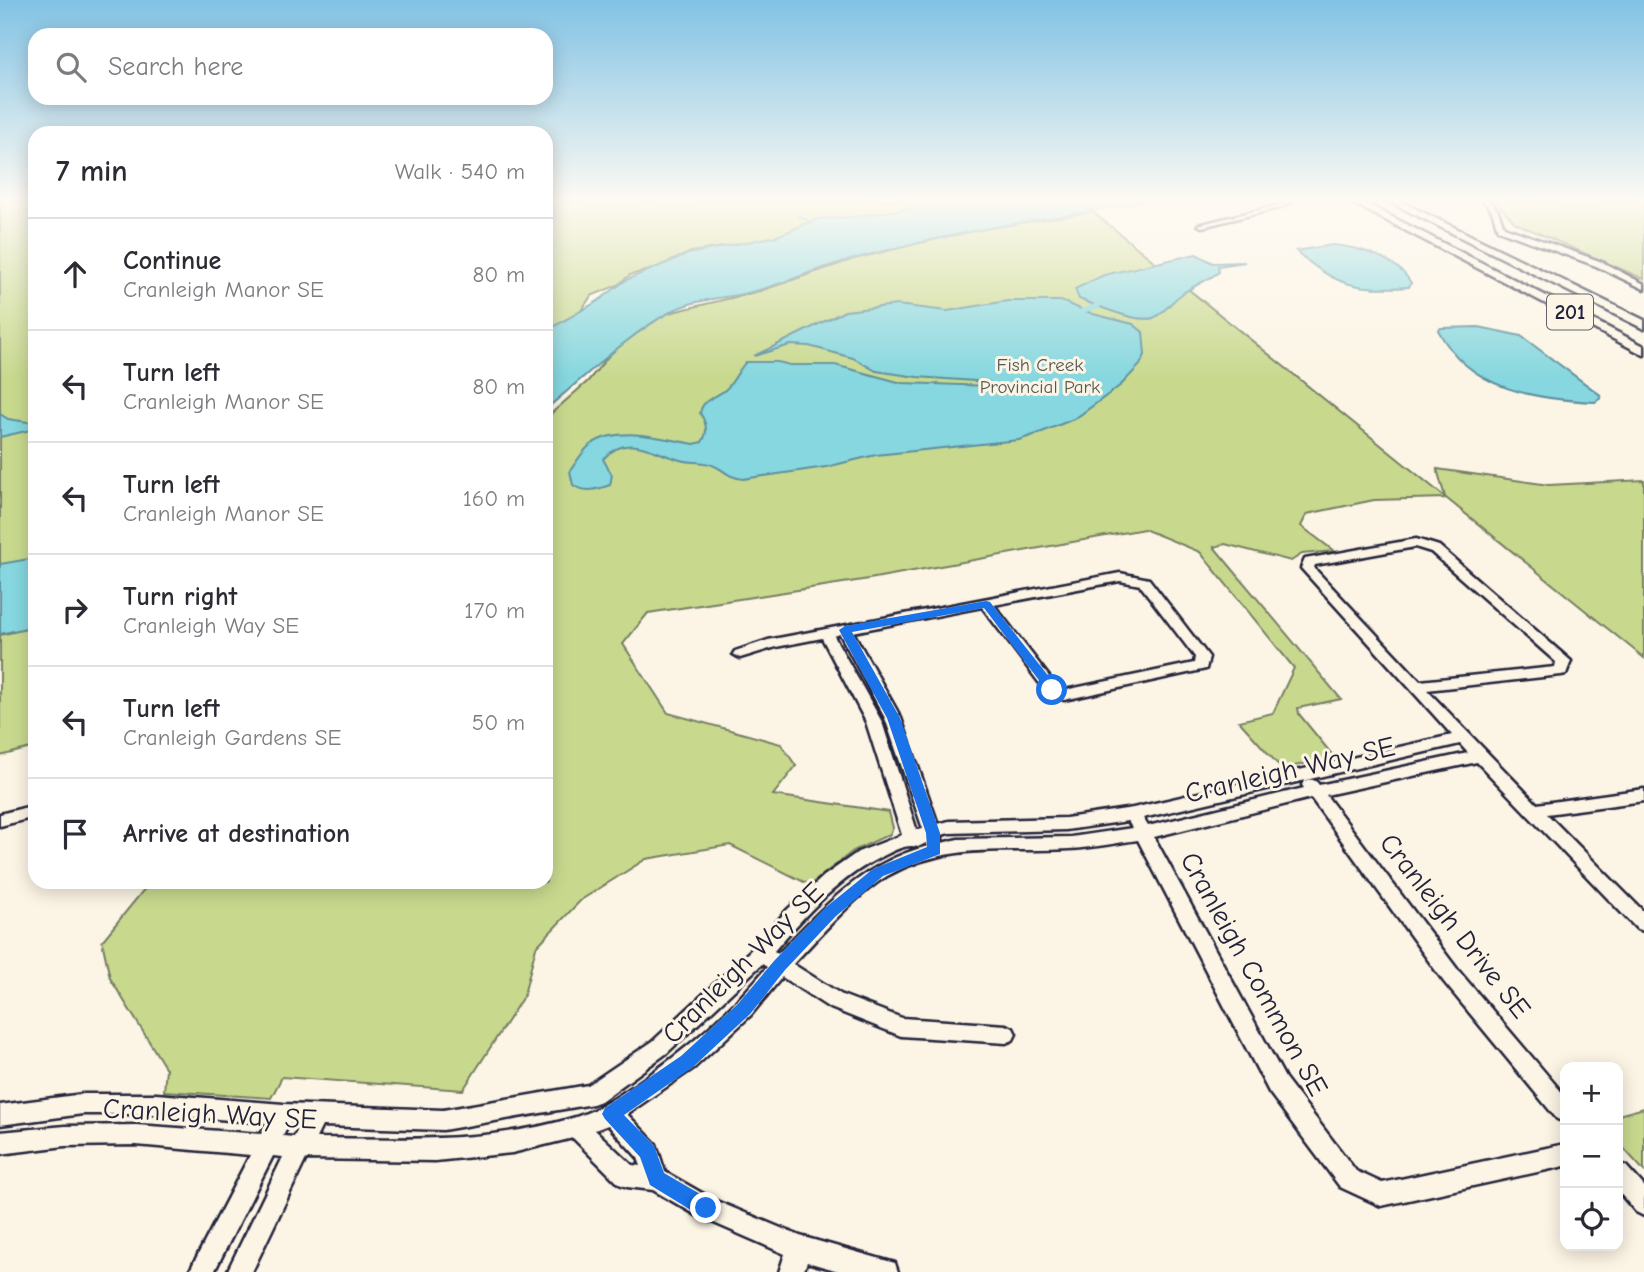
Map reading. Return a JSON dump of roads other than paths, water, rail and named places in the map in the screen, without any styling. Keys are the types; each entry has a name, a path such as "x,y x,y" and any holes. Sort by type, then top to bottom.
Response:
{"highway":[{"name":"201","path":"1469,259 1644,351"},
{"name":"201","path":"1511,259 1644,325"},
{"path":"1497,274 1644,361"}],"street":[{"path":"1586,259 1644,287"},
{"path":"1418,686 1561,671 1564,660 1435,549 1416,543 1310,562 1307,568 1464,738 1644,923"},
{"path":"740,654 773,643 1120,577 1144,582 1202,657 1201,666 1064,695 1052,690 986,604"},
{"path":"835,631 893,718 934,841"},
{"path":"835,631 874,722 912,839"},
{"path":"874,722 893,718"},
{"name":"Cranleigh Way SE","path":"0,1115 83,1104 156,1104 283,1114 443,1121 593,1094 660,1047 761,953 795,914 830,881 863,857 893,844 912,839 958,845 1071,843 1301,775 1464,738"},
{"name":"Cranleigh Way SE","path":"1139,823 1316,792 1480,755"},
{"name":"Cranleigh Drive SE","path":"1301,775 1451,976 1560,1106"},
{"path":"1534,810 1644,795"},
{"path":"0,820 28,813"},
{"name":"Cranleigh Common SE","path":"1139,823 1277,1085 1348,1179 1381,1195 1560,1156"},
{"name":"Cranleigh Way SE","path":"0,1143 65,1136 136,1135 302,1148 452,1149 512,1142 577,1127 611,1114 687,1061 744,1009 779,966 831,912 878,873 934,841"},
{"path":"761,953 835,1001 901,1027 1006,1034"},
{"path":"201,1272 283,1114"},
{"path":"611,1114 648,1152 656,1179"},
{"path":"239,1272 316,1115"},
{"path":"577,1127 627,1176 656,1179 706,1208 799,1248 886,1272"},
{"path":"1623,1180 1644,1204"},
{"path":"791,1272 799,1248"}],"water":[{"path":"675,259 852,259 759,290 682,306 622,344 553,403 553,327 598,301 626,280"},
{"path":"1173,259 1206,259 1213,263 1245,262 1218,266 1219,272 1182,294 1161,313 1146,319 1127,316 1079,299 1075,289 1104,275"},
{"path":"1306,259 1384,259 1405,274 1411,283 1409,287 1375,288 1348,284"},
{"path":"1007,301 1061,301 1093,314 1133,324 1143,332 1145,355 1140,365 1121,385 1076,418 1019,440 876,455 826,467 743,479 709,464 681,460 630,445 612,451 603,459 612,475 610,485 591,490 573,485 570,471 587,448 601,439 627,434 694,444 702,442 706,431 701,408 728,387 746,362 835,365 902,383 992,386 989,382 876,371 853,358 809,346 790,345 754,356 845,311 897,305 947,311"},
{"path":"1479,327 1521,336 1601,398 1595,402 1572,401 1527,394 1505,387 1467,366 1451,350 1438,330"},
{"path":"0,414 8,419 28,422 28,431 0,437"},
{"path":"28,559 28,628 0,634 0,564"}],"waterway":[{"path":"1082,310 1097,306"}],"park label":[{"name":"Fish Creek Provincial Park","path":"1040,376"}]}
